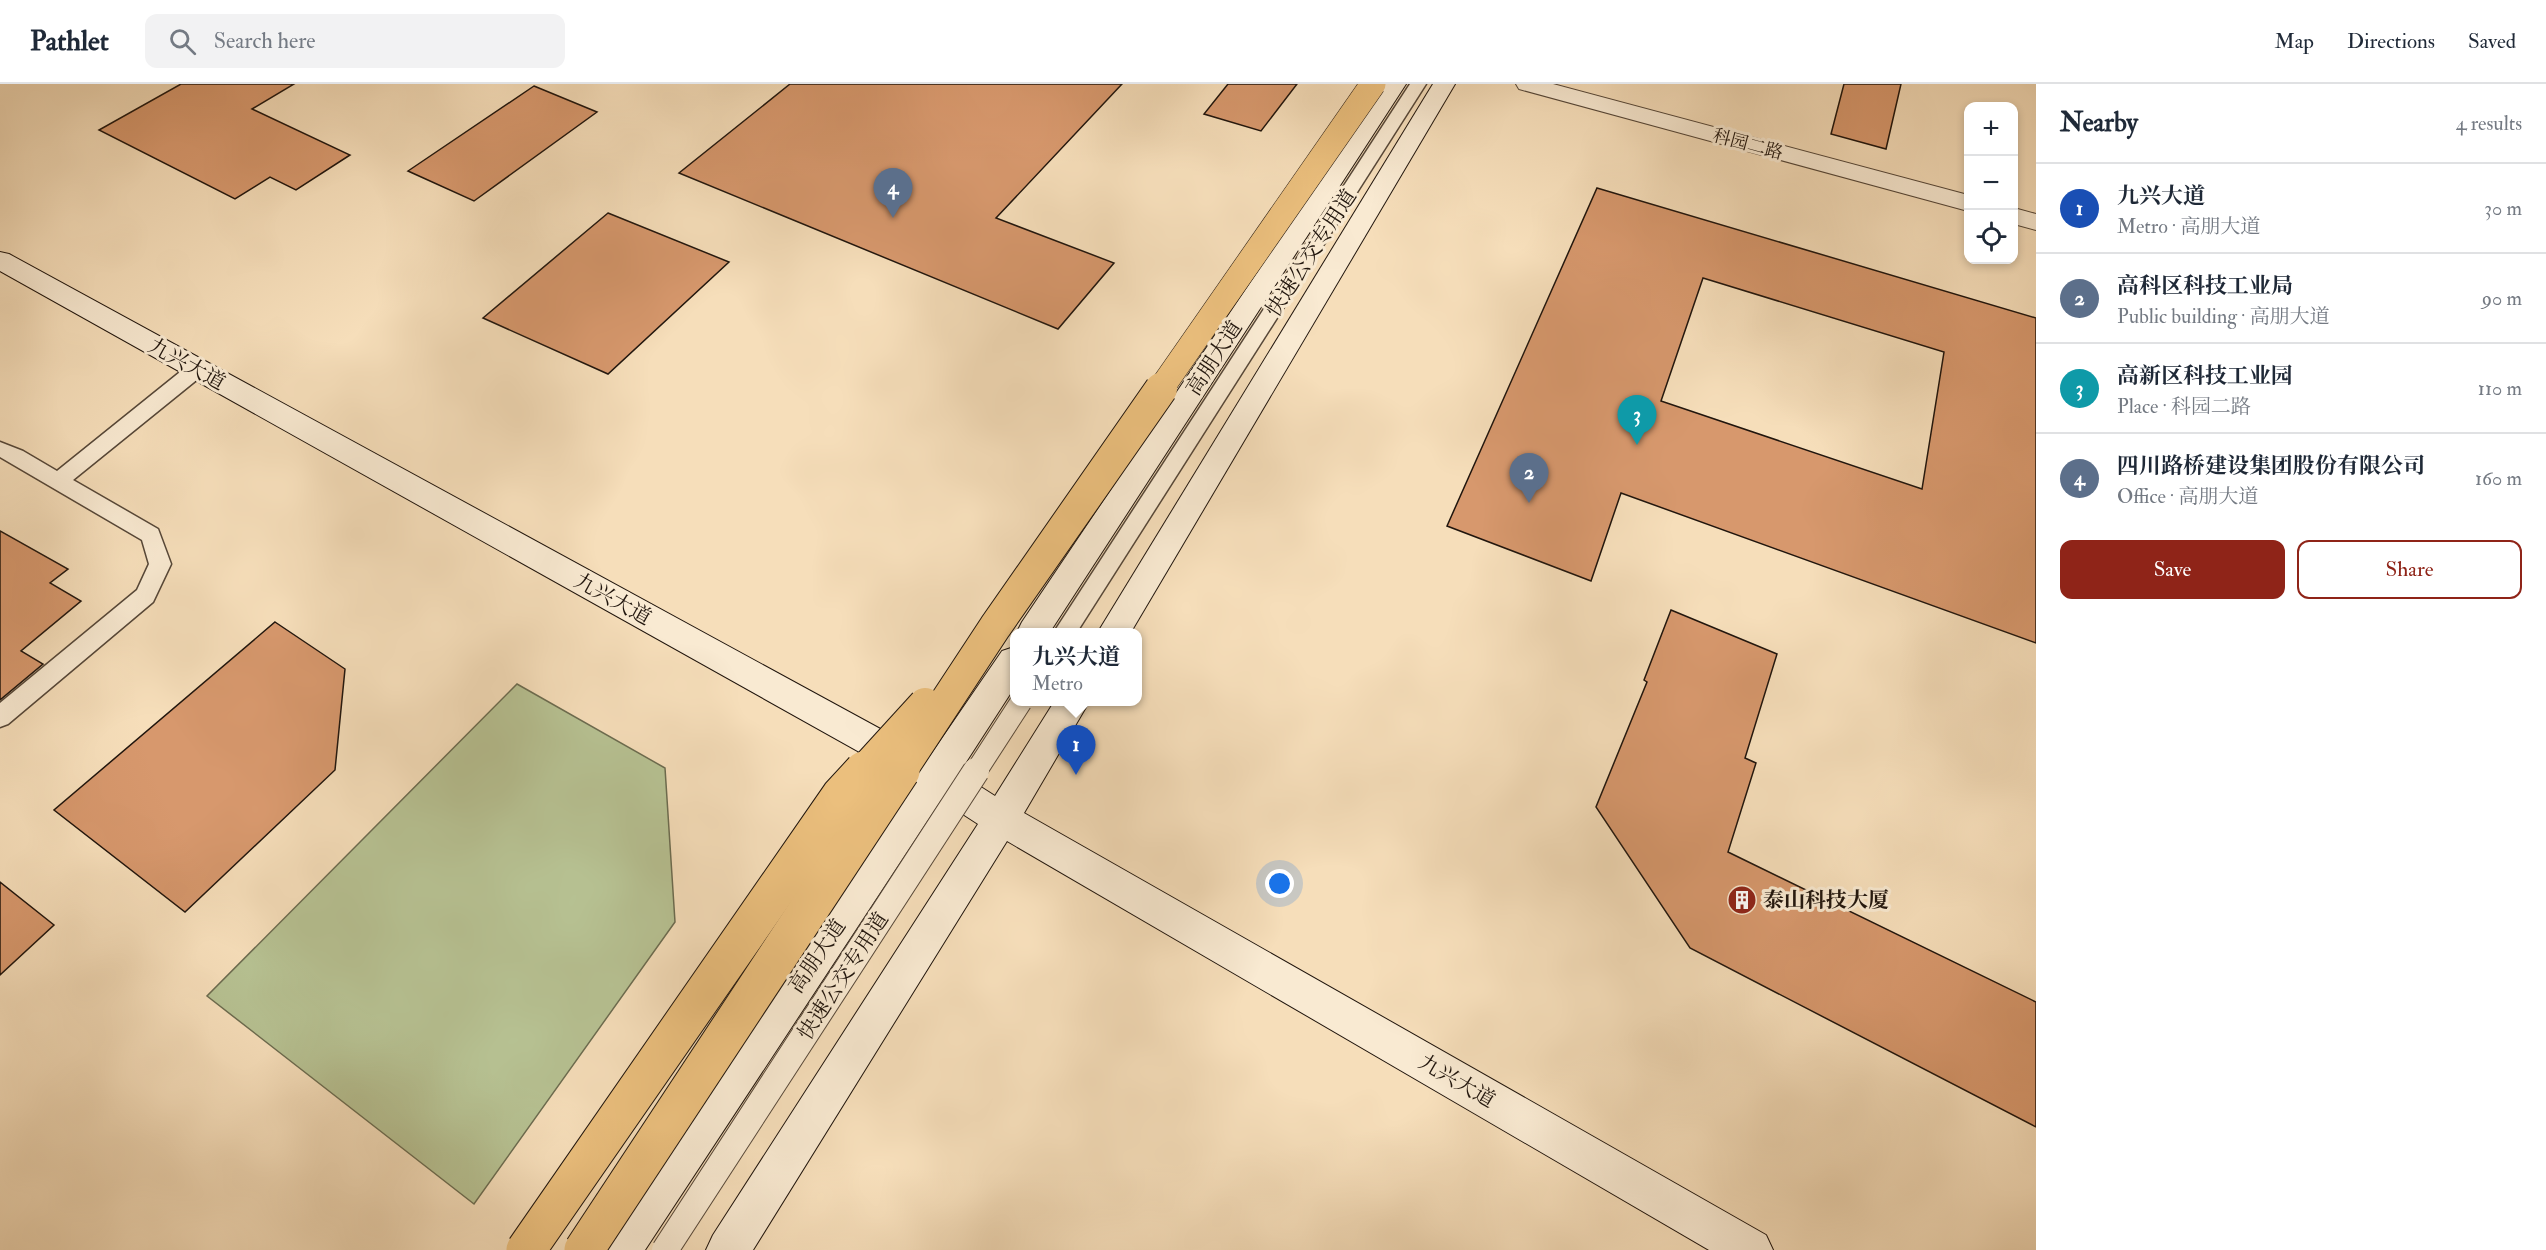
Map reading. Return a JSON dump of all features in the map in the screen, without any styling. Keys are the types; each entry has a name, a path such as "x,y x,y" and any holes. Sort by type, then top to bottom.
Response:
{"highway":[{"path":"584,1250 995,627 1374,84"},
{"path":"526,1250 841,796 995,627"}],"main road":[{"name":"高朋大道","path":"1036,628 1395,84"},
{"path":"1117,628 1444,84"},
{"name":"科园二路","path":"1527,84 1964,202"},
{"path":"2018,217 2036,222"},
{"name":"九兴大道","path":"0,260 937,778 1002,819 1752,1250"},
{"name":"高朋大道","path":"618,1250 1010,667"},
{"path":"728,1250 1002,819 1070,706"}],"lane":[{"name":"快速公交专用道","path":"1068,628 1418,84"},
{"path":"58,481 197,369"},
{"path":"0,449 16,456 151,535 160,564 145,596 0,717"},
{"name":"快速公交专用道","path":"665,1250 1018,706"}],"green space":[{"path":"517,684 665,768 675,922 474,1204 207,996"}],"building":[{"path":"181,84 294,84 252,109 350,155 296,190 270,177 235,199 99,130"},
{"path":"790,84 1122,84 996,218 1114,263 1058,329 679,173"},
{"path":"1228,84 1297,84 1261,131 1204,114"},
{"path":"1844,84 1901,84 1886,149 1831,134"},
{"path":"534,86 597,112 474,201 408,171"},
{"path":"1597,188 2036,318 2036,643 1621,493 1591,581 1447,526","holes":["1703,278 1944,352 1922,489 1661,401"]},
{"path":"608,213 729,262 608,374 483,318"},
{"path":"0,531 68,569 50,583 81,601 21,651 43,664 0,700"},
{"name":"泰山科技大厦","path":"1671,610 1777,654 1745,758 1756,763 1728,852 2036,1002 2036,1127 1690,948 1596,807 1647,682 1644,680"},
{"path":"275,622 345,669 335,770 185,912 54,810"},
{"path":"0,882 54,925 0,975"}],"place":[{"name":"四川路桥建设集团股份有限公司","path":"893,218"},
{"name":"高新区科技工业园","path":"1637,445"},
{"name":"高科区科技工业局","path":"1529,503"},
{"name":"九兴大道","path":"1076,775"},
{"name":"泰山科技大厦","path":"1742,900"}]}
